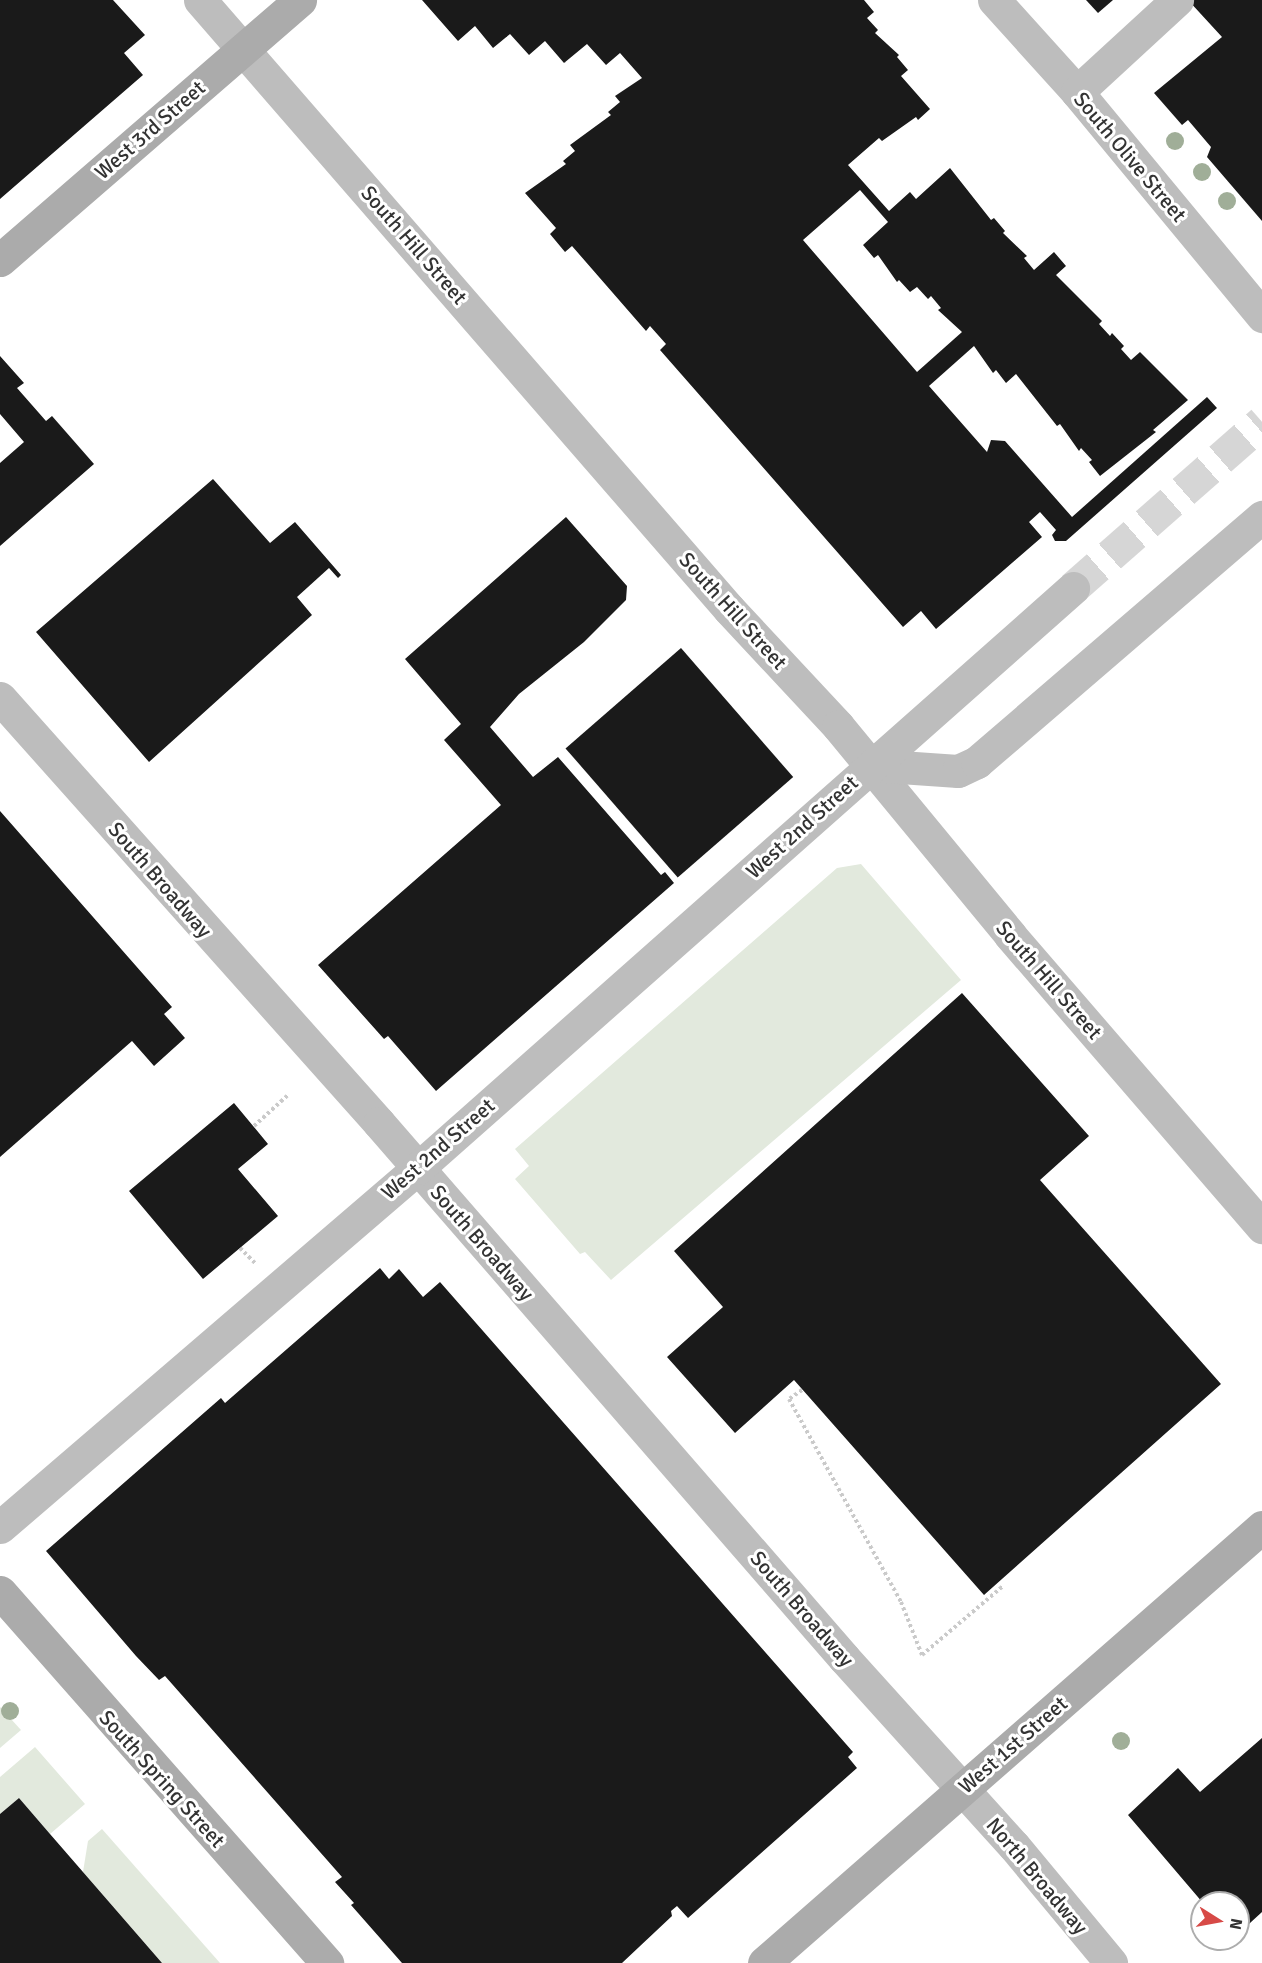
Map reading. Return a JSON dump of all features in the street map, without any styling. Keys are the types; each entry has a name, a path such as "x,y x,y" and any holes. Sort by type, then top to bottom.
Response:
{"main road":[{"name":"South Hill Street","path":"200,0 729,609 871,765 1002,926 1262,1227"},
{"name":"West 3rd Street","path":"0,260 300,0"},
{"name":"South Olive Street","path":"994,0 1077,92 1262,316"},
{"path":"1077,92 1177,0"},
{"name":"West 2nd Street","path":"871,765 958,771 977,762 1262,517"},
{"name":"West 2nd Street","path":"0,1527 418,1168 1073,588"},
{"name":"South Broadway","path":"0,698 418,1168 963,1790"},
{"name":"West 1st Street","path":"764,1963 1262,1527"},
{"name":"South Spring Street","path":"0,1592 327,1963"},
{"name":"North Broadway","path":"963,1790 1111,1963"}],"path":[{"path":"254,1126 288,1095"},
{"path":"240,1248 255,1263"},
{"path":"802,1390 789,1400 901,1602 921,1655 1003,1586"}],"shaded area":[{"path":"861,864 961,980 611,1280 585,1252 580,1254 515,1179 529,1166 515,1149 837,868"},
{"path":"0,1707 21,1730 0,1748"},
{"path":"35,1747 85,1804 50,1834 19,1798 0,1814 0,1777"},
{"path":"102,1829 220,1963 162,1963 83,1872 88,1841"}],"building":[{"path":"0,0 113,0 145,35 124,53 143,75 0,199"},
{"path":"422,0 864,0 874,12 867,18 878,30 875,33 899,55 897,57 908,70 901,76 930,109 918,120 916,117 882,141 879,138 848,165 889,211 910,192 916,199 950,168 991,220 994,218 1005,231 1003,233 1027,256 1024,258 1034,270 1054,252 1066,266 1056,275 1102,321 1099,324 1110,336 1112,333 1124,346 1121,349 1131,360 1140,352 1188,400 1153,430 1156,432 1100,476 1089,462 1092,460 1081,448 1079,451 1060,424 1057,426 1016,374 1006,383 996,370 993,373 974,346 929,386 987,452 991,440 1005,441 1072,517 1207,397 1217,408 1066,541 1055,541 1052,535 1056,530 1040,512 1029,522 1042,537 936,629 921,611 903,627 660,350 666,344 650,326 646,331 572,246 565,252 550,234 556,228 525,193 566,164 563,161 575,151 570,145 611,115 608,112 620,102 615,96 642,78 620,53 606,65 587,44 564,63 545,41 529,55 510,34 493,48 475,26 458,41","holes":["860,190 888,222 863,245 874,258 878,255 897,282 899,280 910,292 917,287 928,299 931,296 941,308 938,310 962,332 917,372 803,240"]},
{"path":"1086,0 1113,0 1098,13"},
{"path":"1188,0 1262,0 1262,221 1207,157 1211,147 1188,120 1182,125 1154,93 1222,37"},
{"path":"0,356 24,383 17,388 46,421 52,416 94,464 0,546 0,463 24,442 0,414"},
{"path":"213,479 270,543 295,522 341,575 338,578 329,568 297,597 312,615 149,762 36,632"},
{"path":"566,517 627,586 626,600 584,642 519,694 490,727 533,777 558,757 661,875 665,872 674,883 436,1091 388,1036 384,1039 318,965 501,805 444,740 461,724 405,659"},
{"path":"681,648 793,777 678,877 566,748"},
{"path":"0,811 172,1007 164,1014 185,1038 154,1066 132,1041 0,1157"},
{"path":"962,993 1089,1136 1040,1180 1221,1384 984,1595 794,1380 735,1433 667,1357 723,1307 674,1251"},
{"path":"234,1103 268,1144 238,1169 278,1216 203,1279 129,1191"},
{"path":"380,1268 389,1279 399,1269 423,1297 440,1282 853,1752 848,1757 857,1768 688,1918 677,1906 671,1911 672,1916 622,1963 402,1963 351,1905 354,1903 335,1882 342,1877 165,1676 159,1680 136,1656 46,1551 221,1398 225,1403"},
{"path":"1262,1738 1262,1912 1250,1923 1250,1891 1193,1891 1128,1815 1178,1768 1200,1792"},
{"path":"19,1798 162,1963 0,1963 0,1814"}],"tunnel":[{"path":"1073,588 1262,422"}]}
